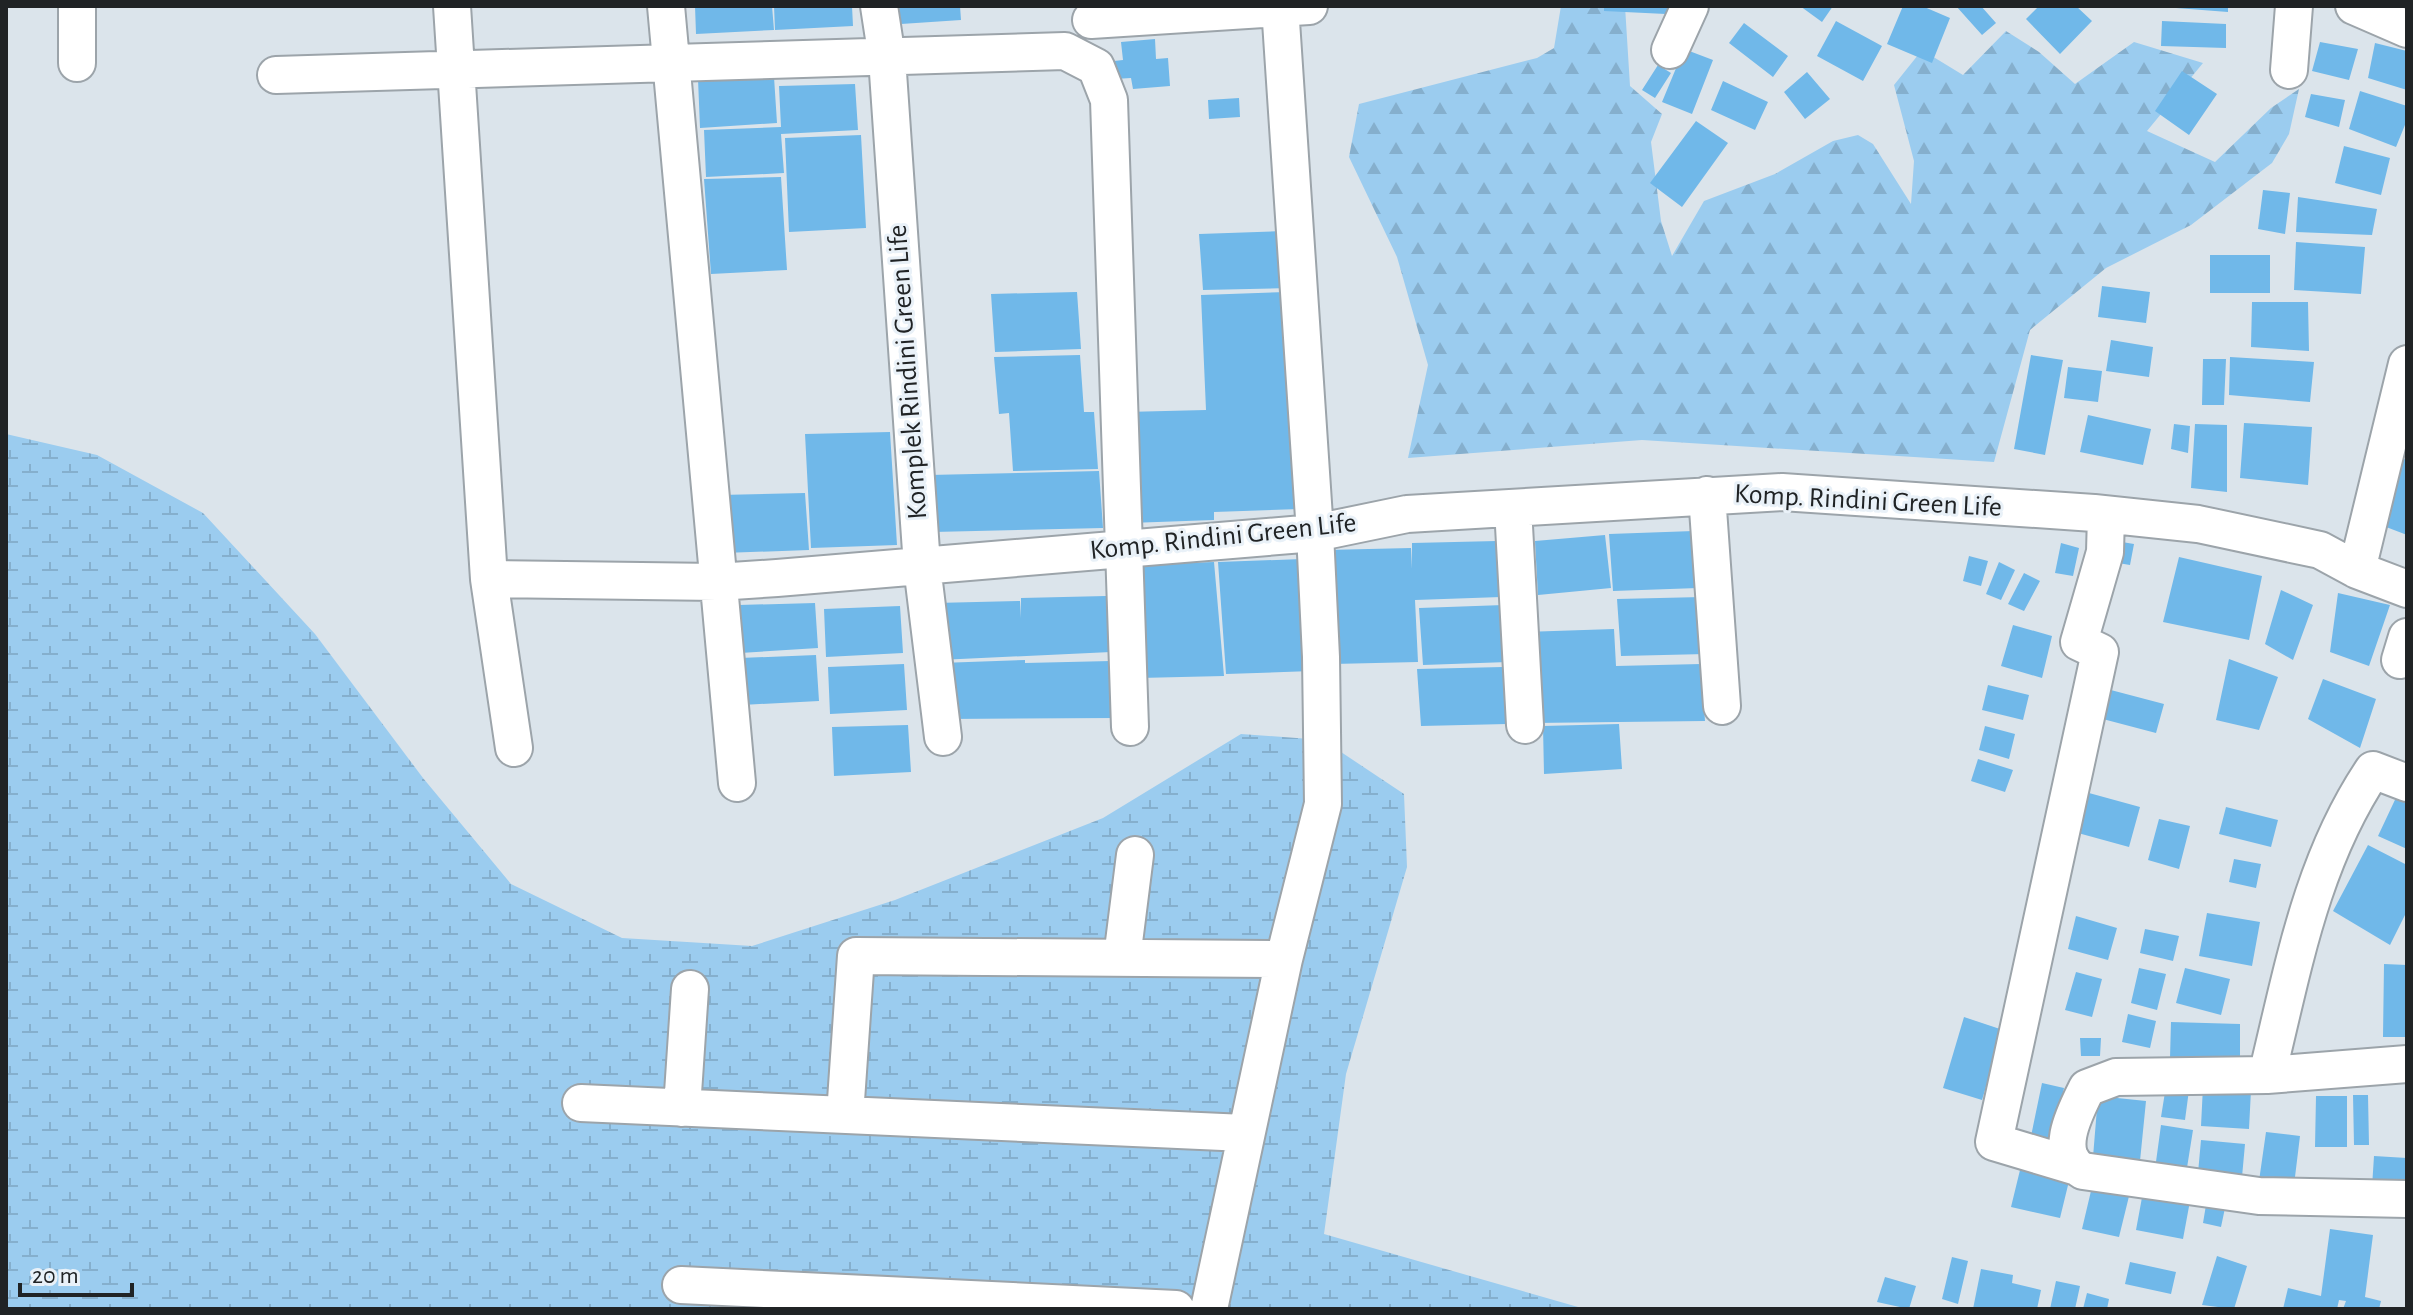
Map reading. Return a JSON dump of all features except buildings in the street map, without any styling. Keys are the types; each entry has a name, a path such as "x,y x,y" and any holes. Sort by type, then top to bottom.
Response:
{"street":[{"path":"77,6 77,63"},
{"path":"452,6 489,579 514,748"},
{"path":"666,6 668,61 737,783"},
{"name":"Komplek Rindini Green Life","path":"879,6 887,58 922,566 943,737"},
{"path":"1670,50 1690,6"},
{"path":"2289,70 2294,6"},
{"path":"2354,6 2407,29"},
{"path":"1130,727 1109,100 1096,67 1090,13 1290,7 1315,533 1323,804 1284,959 1209,1309"},
{"path":"276,75 1065,51 1096,67"},
{"path":"2357,570 2407,364"},
{"name":"Komp. Rindini Green Life","path":"489,579 717,582 1315,533 1407,514 1782,492 1868,496 2176,522 2278,538 2320,550 2357,570 2407,589"},
{"path":"1707,495 1722,706"},
{"path":"1513,508 1525,725"},
{"path":"2106,515 2105,552 2079,642 2100,652 1994,1142 2083,1171 2259,1196 2407,1199"},
{"path":"2267,1075 2313,888 2359,791 2373,770 2407,783"},
{"path":"1122,958 1135,855"},
{"path":"845,1115 856,956 1284,959"},
{"path":"682,1108 690,989"},
{"path":"2074,1166 2067,1141 2087,1088 2116,1077 2267,1075 2407,1064"},
{"path":"581,1103 1245,1133"},
{"path":"681,1285 1066,1307 1176,1309"}],"green space":[{"path":"1561,6 1625,6 1630,86 1662,114 1651,142 1661,221 1672,256 1704,201 1775,174 1833,141 1858,135 1873,144 1911,204 1914,161 1894,85 1922,50 1963,75 2006,31 2039,52 2075,84 2134,42 2203,63 2147,131 2215,162 2271,108 2299,89 2289,134 2272,163 2191,225 2106,268 2030,330 1994,462 1642,440 1408,458 1428,365 1397,257 1349,157 1359,104 1537,58 1554,48"},
{"path":"6,434 97,455 203,513 315,634 423,778 511,884 622,938 752,946 895,900 1103,818 1241,734 1323,740 1404,794 1407,867 1346,1074 1324,1234 1585,1309 6,1309"}]}
